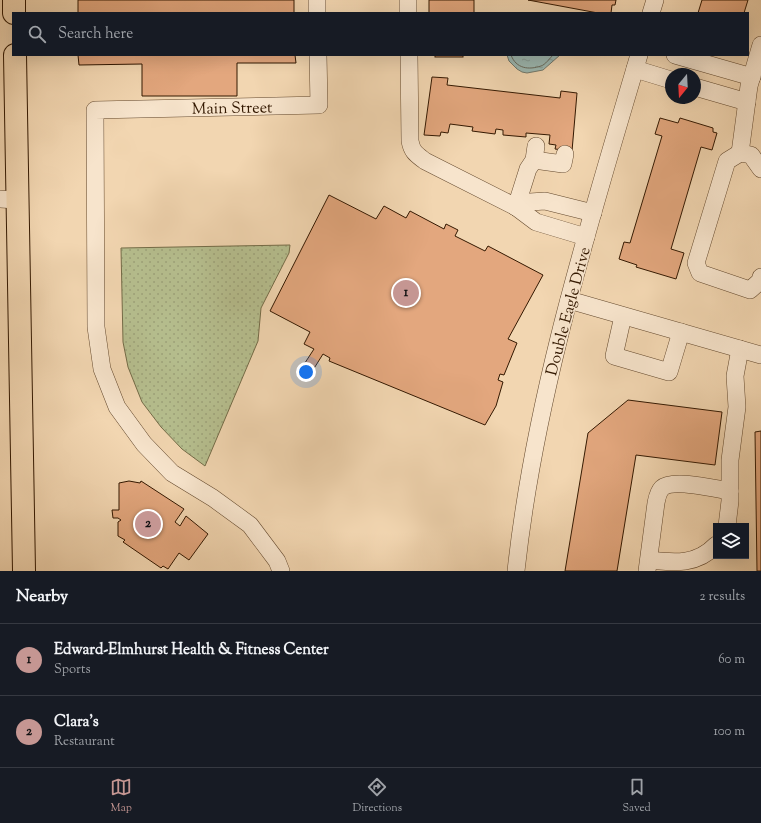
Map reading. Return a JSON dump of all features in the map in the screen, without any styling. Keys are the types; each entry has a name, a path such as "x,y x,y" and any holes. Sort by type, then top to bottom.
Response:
{"main road":[{"path":"14,0 14,12"},
{"path":"14,56 8,200 24,571"}],"street":[{"path":"317,0 317,12"},
{"path":"408,0 408,12"},
{"path":"651,12 655,0"},
{"path":"740,153 747,102 752,77 761,46"},
{"name":"Main Street","path":"281,571 277,561 250,525 213,498 172,473 144,444 117,407 102,369 96,327 95,110 319,105 318,56"},
{"path":"409,56 410,141 411,148 416,154 425,161 516,207 536,222 586,237"},
{"path":"678,56 752,77"},
{"path":"637,62 665,77"},
{"name":"Double Eagle Drive","path":"516,571 535,446 545,395 568,300 637,62"},
{"path":"713,66 701,89 747,102"},
{"path":"516,207 528,169 535,153 563,164 565,154"},
{"path":"761,169 751,155 740,153 727,161 696,263 700,274 750,290 760,281 761,276"},
{"path":"516,207 530,202 545,201 593,213"},
{"path":"568,300 761,355"},
{"path":"623,316 614,356 669,372 681,332"},
{"path":"728,523 730,516 730,460 737,407 735,376 740,349"},
{"path":"713,548 696,559 682,562 648,565 658,494 662,488 670,484 683,484 730,491"}],"green space":[{"path":"290,245 289,253 261,308 258,341 205,466 182,449 161,427 142,402 128,367 123,342 121,248"}],"water":[{"path":"507,56 559,56 543,70 527,73 517,69 509,61"}],"building":[{"path":"78,0 294,0 294,12 78,12"},
{"path":"429,0 474,0 474,12 429,12"},
{"path":"528,0 616,0 615,5 612,5 611,12 593,12"},
{"path":"702,0 748,0 744,12 698,12"},
{"path":"78,56 295,56 296,63 237,63 237,96 142,96 142,64 79,65"},
{"path":"435,56 463,56 463,57"},
{"path":"432,77 448,78 447,85 560,98 561,91 577,93 572,151 555,149 556,145 549,144 550,135 526,133 526,137 503,135 503,130 496,129 495,134 472,131 473,127 450,124 448,133 441,132 440,136 424,135"},
{"path":"660,118 678,123 680,118 713,128 713,132 717,133 712,150 701,147 671,249 684,253 676,279 636,267 637,265 619,259 624,242 630,243 662,136 655,134"},
{"path":"329,195 376,219 384,206 406,218 410,211 444,229 446,224 458,230 455,236 485,251 488,246 543,275 508,339 517,343 504,375 500,374 498,380 503,382 496,406 485,425 329,361 330,358 323,354 308,378 299,372 314,349 304,344 310,332 270,311"},
{"path":"628,400 722,412 715,465 636,455 617,571 565,571 588,433"},
{"path":"761,431 761,571 757,571 755,432"},
{"path":"129,481 140,483 141,481 184,509 175,522 180,526 186,516 208,534 189,560 179,553 168,569 163,566 161,568 123,542 125,540 118,536 118,522 121,520 118,518 113,518 112,510 119,510 119,483"}],"place":[{"name":"Edward-Elmhurst Health & Fitness Center","path":"406,293"},
{"name":"Clara's","path":"148,524"}]}
